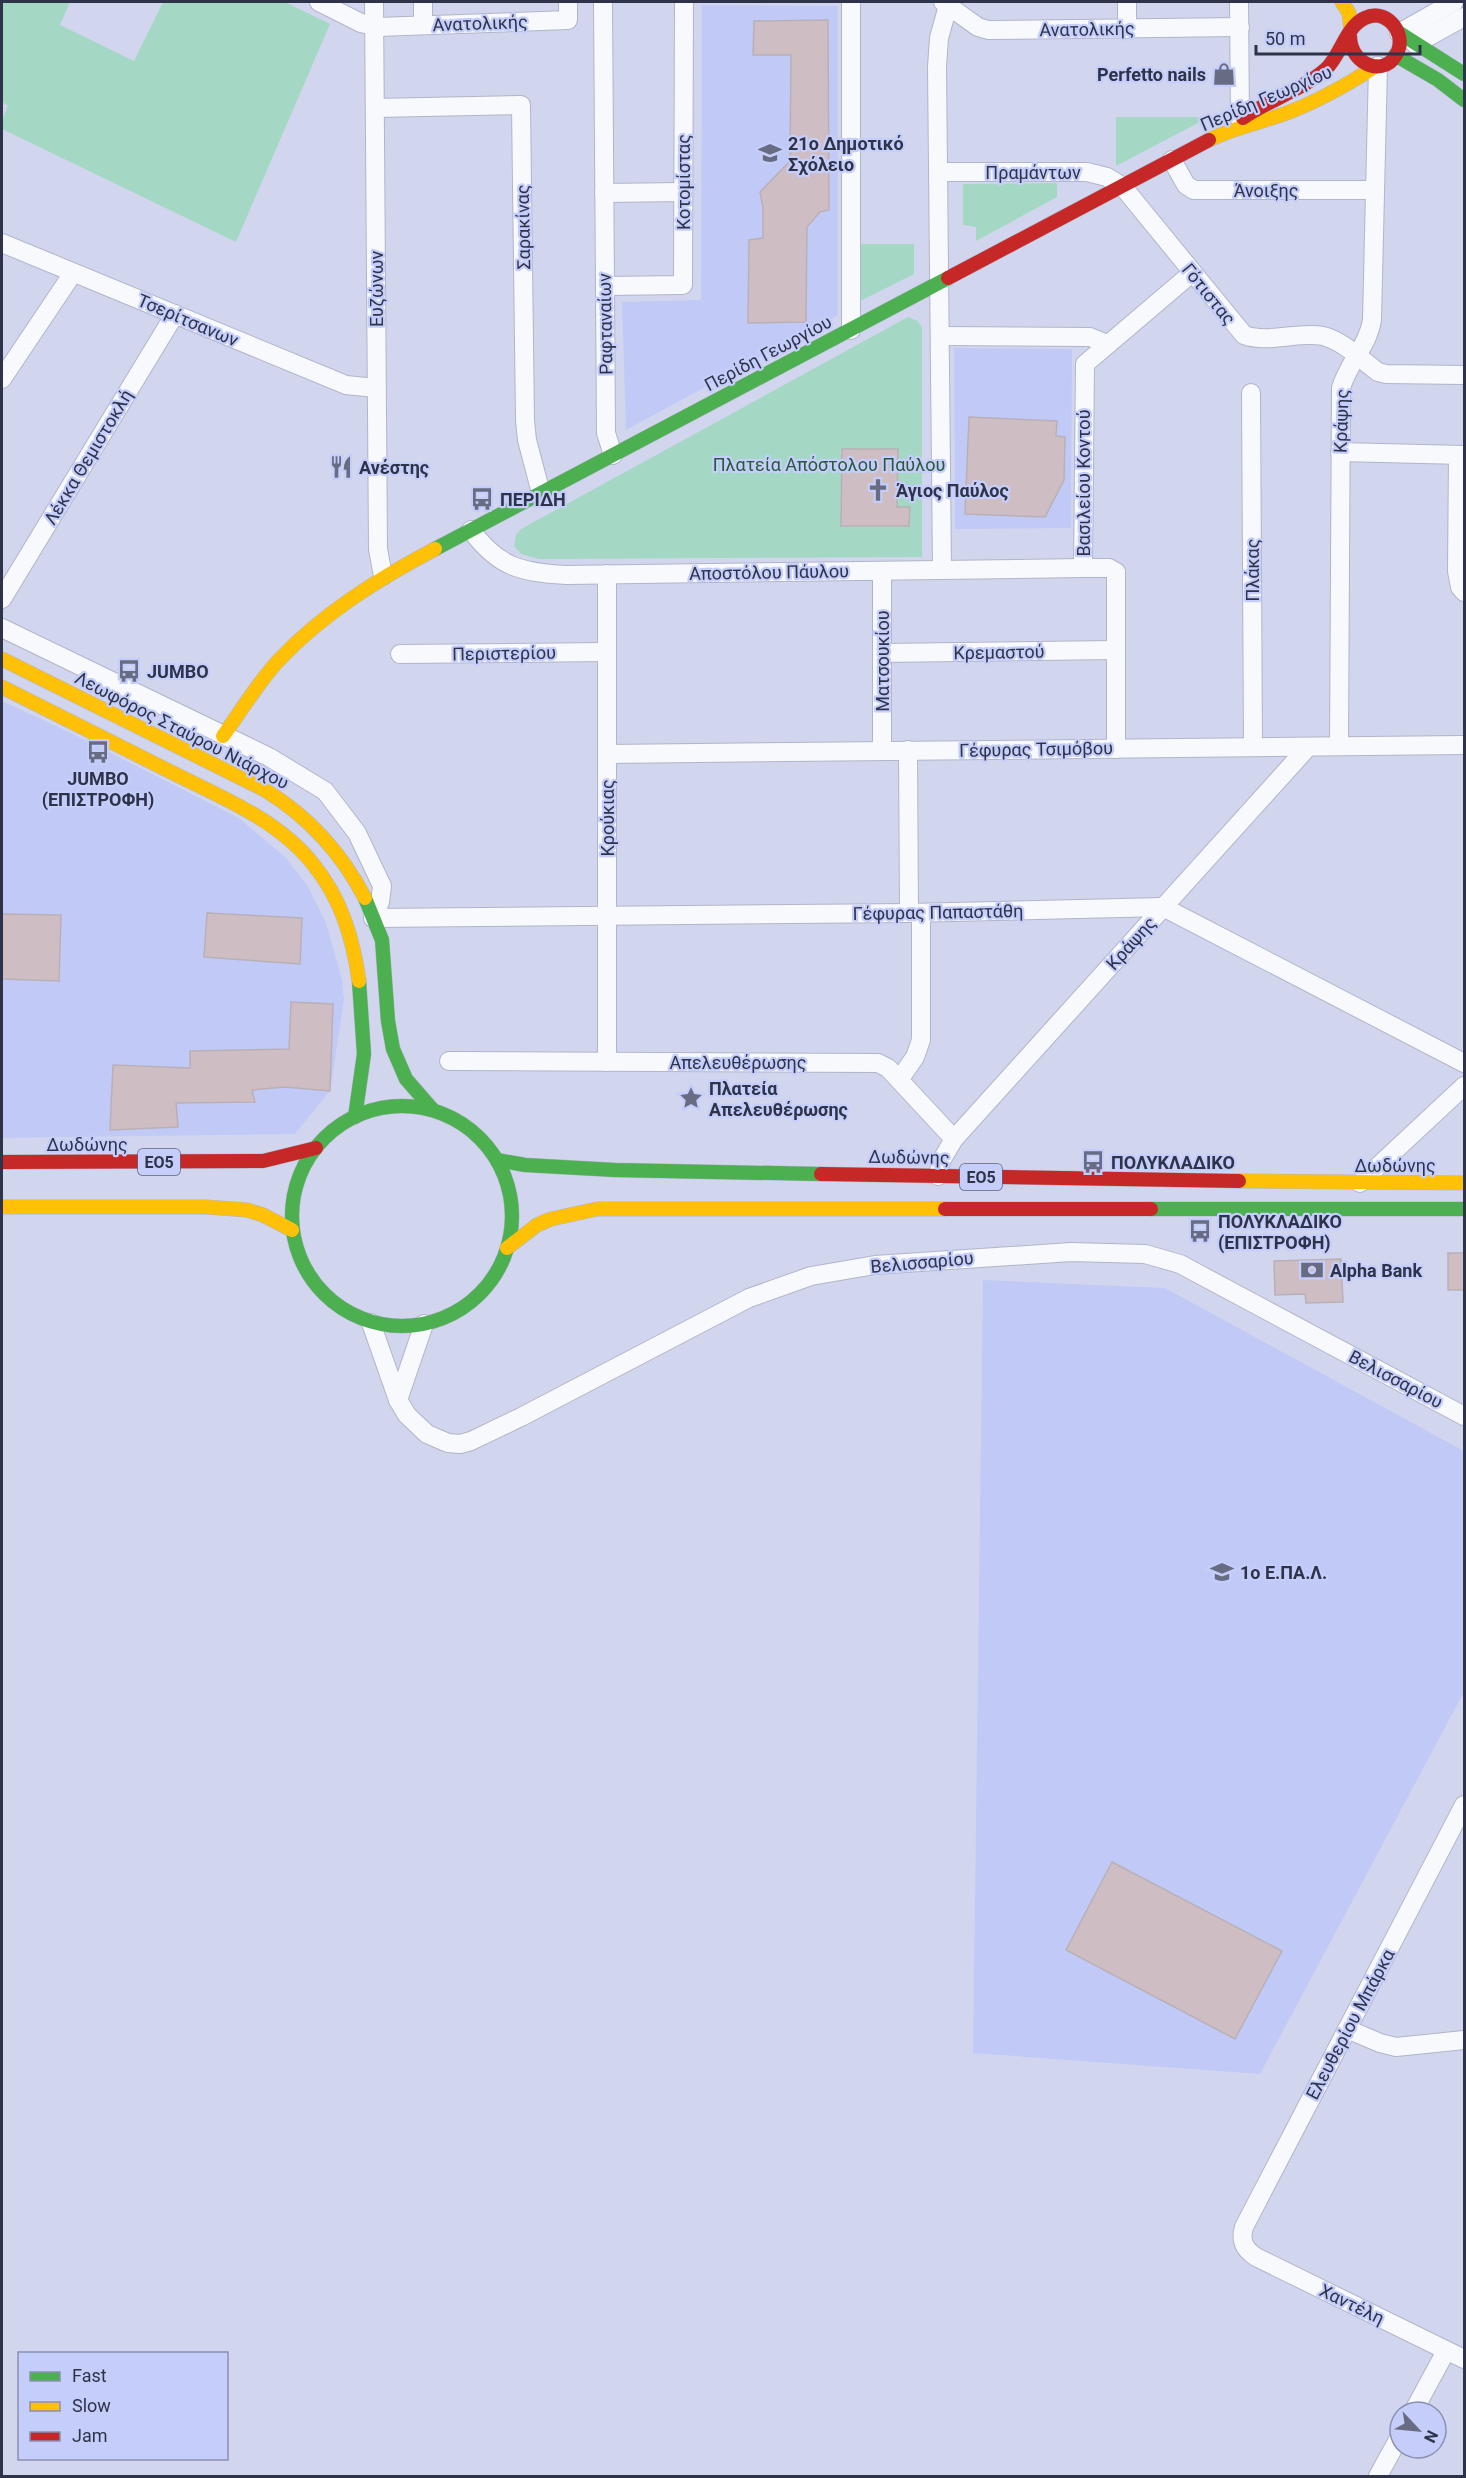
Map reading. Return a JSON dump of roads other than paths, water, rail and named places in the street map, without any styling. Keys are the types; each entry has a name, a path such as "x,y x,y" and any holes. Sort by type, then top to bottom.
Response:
{"main road":[{"path":"1342,2 1349,14 1350,33"},
{"path":"1235,125 1325,69 1339,55 1350,33 1363,18 1377,8 1394,24 1398,32 1399,47 1395,55 1438,80 1464,100"},
{"path":"1398,32 1464,74"},
{"name":"Περίδη Γεωργίου","path":"1350,33 1349,46 1354,57 1368,66 1377,66"},
{"name":"Περίδη Γεωργίου","path":"223,736 278,661 316,627 383,576 939,284 1235,125 1270,121 1389,62 1395,55"},
{"name":"Λεωφόρος Σταύρου Νιάρχου","path":"2,659 235,774 292,807 321,834 342,858 359,886 373,918 385,959 390,1045 407,1081 433,1110"},
{"path":"2,687 253,814 284,836 312,862 338,904 348,925 356,953 361,993 364,1057 355,1117"},
{"name":"Δωδώνης","path":"390,1106 412,1106 433,1110 453,1118 472,1130 497,1160 508,1184 512,1205 512,1227 507,1248 499,1269 487,1286 472,1302 454,1314 424,1324 392,1327 371,1323 353,1316 333,1303 317,1288 305,1270 292,1230 292,1208 296,1187 304,1166 315,1148 330,1132 355,1117 390,1106"},
{"name":"Δωδώνης","path":"2,1162 262,1161 315,1148"},
{"name":"Δωδώνης","path":"497,1160 525,1165 615,1170 1464,1183"},
{"path":"2,1207 207,1207 247,1210 263,1215 292,1230"},
{"name":"Δωδώνης","path":"507,1248 537,1225 551,1219 597,1209 1464,1209"}],"street":[{"path":"319,2 361,23 374,26"},
{"name":"Ευζώνων","path":"374,2 378,549 383,576"},
{"path":"423,2 423,25"},
{"name":"Ανατολικής","path":"374,26 568,20 568,2"},
{"name":"Ραφταναίων","path":"603,2 606,433 613,455"},
{"name":"Κοτομίστας","path":"605,286 683,285 684,2"},
{"path":"851,330 852,2"},
{"path":"942,570 938,49 947,2"},
{"name":"Ανατολικής","path":"947,2 978,27 988,30 1240,27"},
{"path":"1126,28 1127,2"},
{"path":"1235,125 1240,27 1239,2"},
{"path":"1398,32 1454,2"},
{"path":"1415,44 1464,17"},
{"name":"Κράψης","path":"1339,746 1341,388 1344,376 1368,338 1372,320 1377,66"},
{"name":"Σαρακίνας","path":"375,108 521,105 525,421 527,440 541,493"},
{"name":"Άνοιξης","path":"1172,160 1186,185 1194,190 1375,190"},
{"name":"Πραμάντων","path":"939,172 1087,172 1107,177 1122,187"},
{"name":"Γότιστας","path":"1122,187 1244,335 1255,338 1322,336 1336,341 1378,372 1464,375"},
{"path":"604,193 683,192"},
{"name":"Τσερίτσανων","path":"2,243 346,386 376,387"},
{"path":"2,379 74,273"},
{"name":"Βασιλείου Κοντού","path":"1116,748 1116,572 1109,568 1083,568 1084,370 1088,360 1192,273"},
{"name":"Λέκκα Θεμιστοκλή","path":"2,599 175,314"},
{"path":"941,336 1090,337 1107,344"},
{"name":"Πλάκας","path":"1251,393 1253,747"},
{"path":"1340,452 1461,455 1457,571 1460,587 1464,592"},
{"name":"Αποστόλου Πάυλου","path":"471,530 490,553 513,567 547,574 1083,568"},
{"name":"Ματσουκίου","path":"882,571 882,751"},
{"name":"Κρούκιας","path":"607,574 607,1062"},
{"path":"2,628 294,770 325,790 357,833 382,886 380,902 373,918"},
{"name":"Κρεμαστού","path":"882,653 1116,650"},
{"name":"Περιστερίου","path":"400,654 607,652"},
{"name":"Γέφυρας Τσιμόβου","path":"607,754 1464,745"},
{"name":"Κράψης","path":"954,1138 1308,747"},
{"path":"899,1080 915,1057 921,1040 908,750"},
{"name":"Γέφυρας Παπαστάθη","path":"373,918 915,913 1163,907 1464,1063"},
{"name":"Απελευθέρωσης","path":"449,1061 875,1062 888,1068 954,1138"},
{"path":"1360,1183 1464,1086"},
{"path":"938,1176 941,1161 954,1138"},
{"name":"Βελισσαρίου","path":"371,1323 398,1400 412,1421 427,1434 448,1443 460,1444 521,1417 749,1298 811,1276 875,1265 987,1256 1103,1252 1145,1254 1180,1264 1464,1416"},
{"path":"398,1400 424,1324"},
{"name":"Ελευθερίου Μπάρκα","path":"1243,2244 1244,2227 1464,1805"},
{"path":"1347,2029 1373,2041 1396,2047 1464,2040"},
{"name":"Χαντέλη","path":"1243,2244 1256,2256 1464,2360"},
{"path":"1419,2400 1446,2351"},
{"path":"1378,2476 1388,2458"}],"place":[{"name":"Perfetto nails","path":"1224,74"},
{"name":"21ο Δημοτικό Σχόλειο","path":"770,153"},
{"name":"Ανέστης","path":"341,467"},
{"name":"Άγιος Παύλος","path":"878,490"},
{"name":"ΠΕΡΙΔΗ","path":"482,499"},
{"name":"JUMBO","path":"129,671"},
{"name":"JUMBO (ΕΠΙΣΤΡΟΦΗ)","path":"98,752"},
{"name":"Πλατεία Απελευθέρωσης","path":"691,1098"},
{"name":"ΠΟΛΥΚΛΑΔΙΚΟ","path":"1093,1162"},
{"name":"ΠΟΛΥΚΛΑΔΙΚΟ (ΕΠΙΣΤΡΟΦΗ)","path":"1200,1231"},
{"name":"Alpha Bank","path":"1312,1270"},
{"name":"1ο Ε.ΠΑ.Λ.","path":"1222,1572"}],"park label":[{"name":"Πλατεία Απόστολου Παύλου","path":"829,464"}]}
